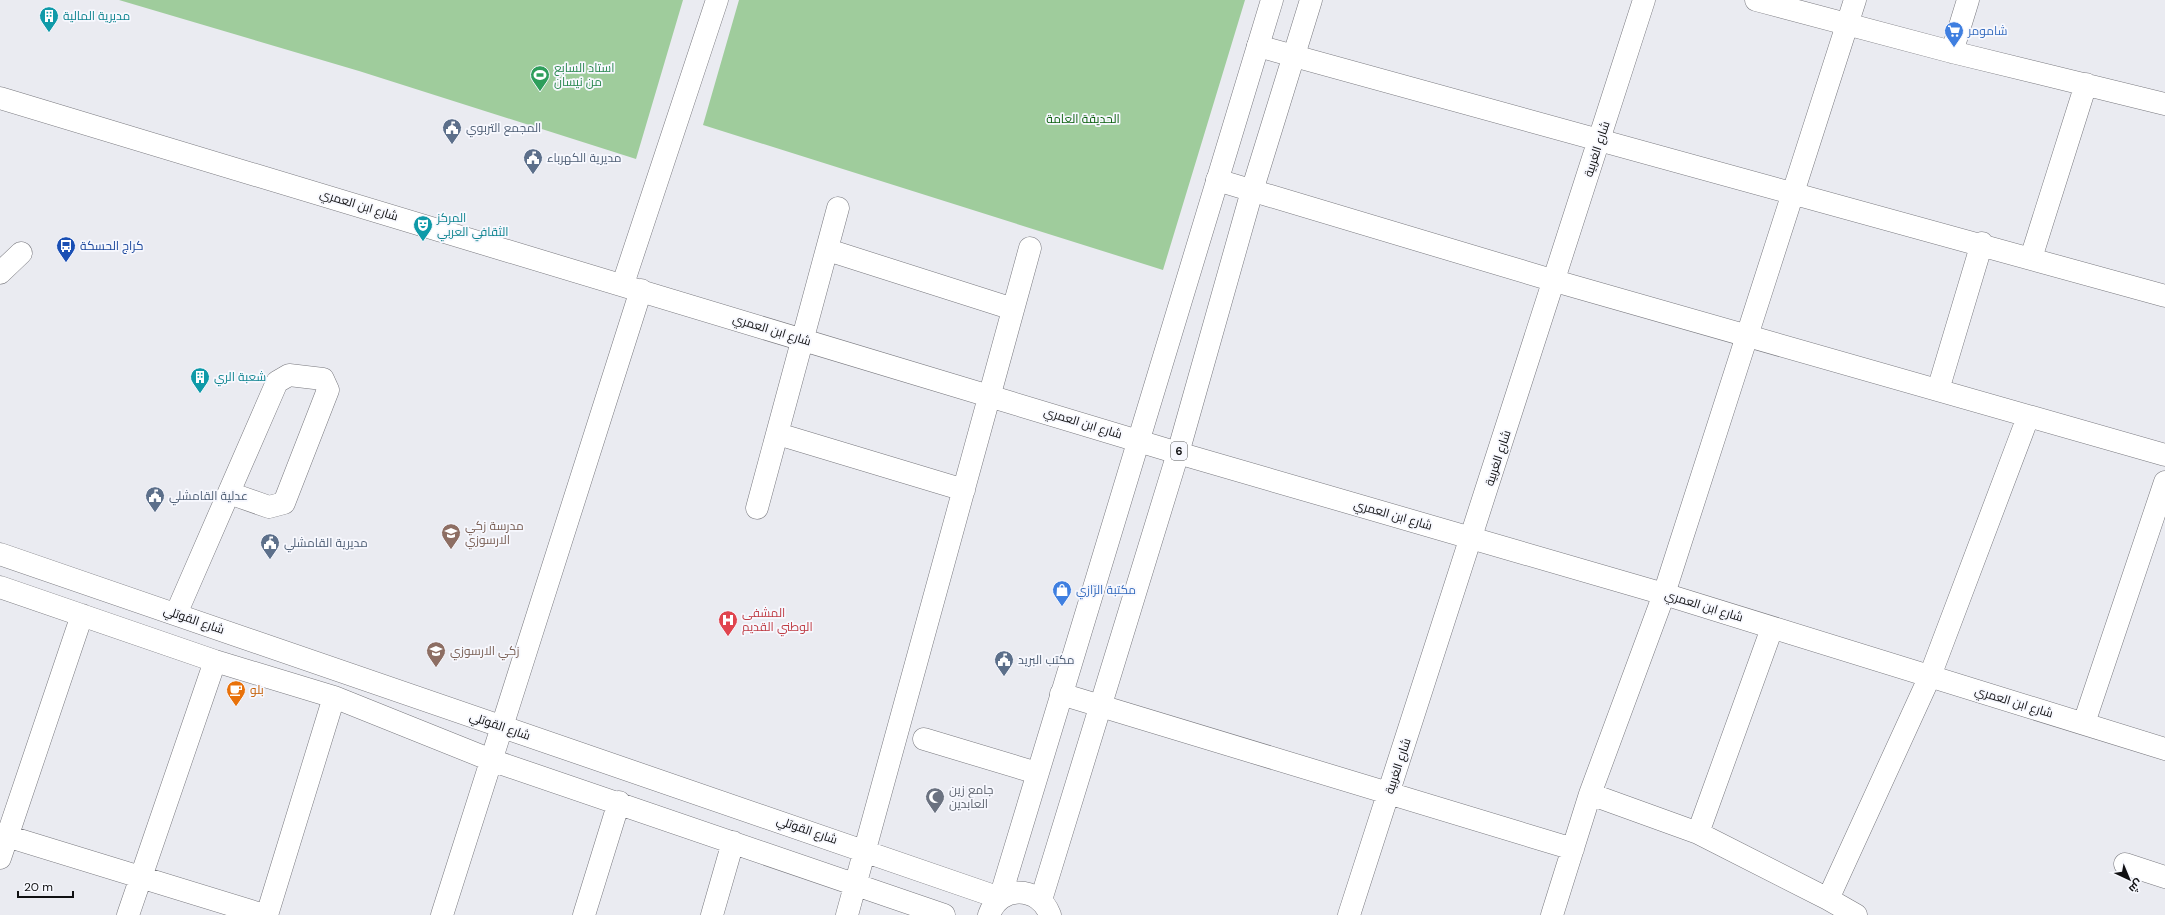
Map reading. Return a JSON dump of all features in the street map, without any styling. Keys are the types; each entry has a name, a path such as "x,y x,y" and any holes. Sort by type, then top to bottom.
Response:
{"main road":[{"path":"442,915 491,760 717,0"},
{"path":"994,906 1037,773 1272,0"},
{"name":"6","path":"1046,907 1099,706 1178,453 1252,191 1311,0"},
{"name":"شارع الغربية","path":"1349,915 1555,281 1644,0"},
{"path":"1756,0 1952,52 2165,104"},
{"path":"1552,915 1590,794 1664,594 1855,0"},
{"path":"1952,52 1968,0"},
{"path":"1258,46 1793,194 1982,243 2165,296"},
{"path":"2031,258 2086,84"},
{"name":"شارع ابن العمري","path":"0,98 632,287 1178,453 1664,594 2165,749"},
{"path":"1217,180 1555,281 2165,455"},
{"path":"757,508 828,250 838,208"},
{"path":"1938,390 1982,243"},
{"path":"846,915 1030,248"},
{"path":"828,250 1013,309"},
{"path":"0,273 21,253"},
{"path":"176,614 228,493 277,382 290,374 323,379 328,390 284,503 269,508 228,493"},
{"path":"1828,898 1930,676 2028,417"},
{"path":"778,434 964,490"},
{"path":"2084,723 2165,482"},
{"name":"شارع القوتلي","path":"0,554 864,850 994,906"},
{"path":"0,586 214,661 334,697 491,760 619,802 944,915"},
{"path":"0,858 3,835 82,615"},
{"path":"1698,833 1772,628"},
{"path":"128,915 214,661"},
{"path":"1061,694 1573,849"},
{"path":"3,835 265,915 334,697"},
{"path":"924,739 1037,773"},
{"path":"1590,794 1698,833 1828,898 1856,915"},
{"path":"584,915 619,802"},
{"path":"712,915 733,842"},
{"path":"2125,864 2165,877"},
{"path":"994,906 1010,893 1021,891 1032,894 1046,907"}],"green space":[{"name":"استاد السابع من نيسان","path":"119,0 683,0 636,159 359,71"},
{"name":"الحديقة العامة","path":"739,0 1245,0 1163,270 703,125"}],"place":[{"name":"مديرية المالية","path":"49,33"},
{"name":"شامومر","path":"1954,48"},
{"name":"استاد السابع من نيسان","path":"540,92"},
{"name":"المجمع التربوي","path":"452,145"},
{"name":"مديرية الكهرباء","path":"533,175"},
{"name":"المركز الثقافي العربي","path":"423,242"},
{"name":"كراج الحسكة","path":"66,263"},
{"name":"شعبة الري","path":"200,394"},
{"name":"عدلية القامشلي","path":"155,513"},
{"name":"مدرسة زكي الارسوزي","path":"451,550"},
{"name":"مديرية القامشلي","path":"270,560"},
{"name":"مكتبة الرّازي","path":"1062,607"},
{"name":"المشفى الوطني القديم","path":"728,637"},
{"name":"زكي الارسوزي","path":"436,668"},
{"name":"مكتب البريد","path":"1004,677"},
{"name":"بلو","path":"236,707"},
{"name":"جامع زين العابدين","path":"935,814"}]}
